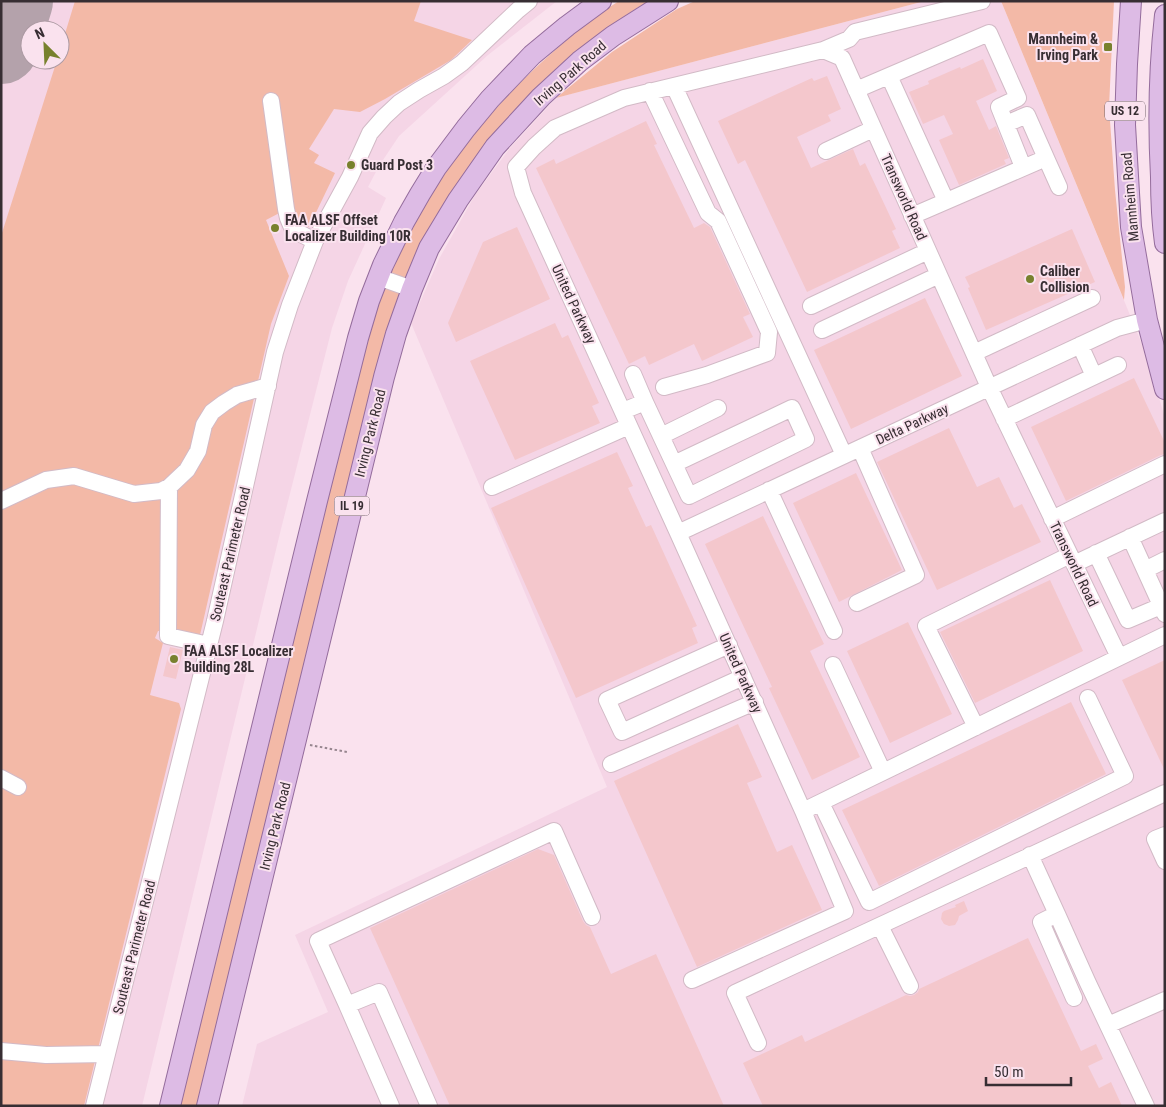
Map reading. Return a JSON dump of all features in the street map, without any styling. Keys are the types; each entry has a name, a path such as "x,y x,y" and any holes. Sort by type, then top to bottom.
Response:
{"main road":[{"name":"IL 19","path":"170,1106 314,511 358,338 378,277 404,222 420,194 436,168 466,128 490,99 532,55 601,1"},
{"name":"Irving Park Road","path":"207,1106 384,377 396,334 429,248 458,200 496,147 541,97 580,61 613,36 668,1"},
{"name":"Mannheim Road","path":"1131,1 1125,125 1131,227 1147,320 1165,389"},
{"name":"US 12","path":"1164,228 1159,130 1160,58 1165,15"}],"street":[{"name":"Souteast Parimeter Road","path":"94,1106 210,644 276,352 290,304 315,241 359,158 370,133 399,103 462,63 529,1"},
{"path":"664,387 707,375 767,353 770,332 718,221 708,213 650,92 823,50 849,39 855,32 982,1"},
{"path":"856,90 989,33 1018,98 999,107 1023,167"},
{"name":"Transworld Road","path":"823,50 842,58 989,387 1119,657"},
{"path":"888,76 946,201"},
{"path":"674,86 844,455"},
{"name":"United Parkway","path":"650,92 624,98 555,128 534,147 516,168 523,193 755,702 845,911 692,980"},
{"path":"271,101 288,218 294,230 315,241"},
{"path":"1006,124 1027,115 1059,187"},
{"path":"826,151 874,129"},
{"path":"912,216 1046,158"},
{"path":"811,306 928,251"},
{"path":"822,330 939,276"},
{"path":"378,277 412,290"},
{"path":"974,353 1092,298"},
{"name":"Delta Parkway","path":"678,533 1117,328 1147,320"},
{"path":"1080,345 1094,376"},
{"path":"1004,419 1118,365"},
{"path":"632,374 646,402 661,436 674,464 689,496 806,440 792,408 674,464"},
{"path":"1,501 46,480 74,476 134,494 161,491 169,487 186,470 198,451 204,425 212,412 237,395 268,386"},
{"path":"492,486 626,419 646,402"},
{"path":"661,436 718,408"},
{"path":"857,603 916,575 860,448"},
{"path":"1052,518 1165,464"},
{"path":"169,487 168,636 210,644"},
{"path":"769,490 834,631"},
{"path":"976,727 926,626 1072,559 1096,553 1165,521"},
{"path":"1096,553 1128,620 1163,610 1130,538"},
{"path":"1145,570 1165,560"},
{"path":"803,811 1165,635"},
{"path":"728,645 607,700 622,732 743,677"},
{"path":"833,665 883,772"},
{"path":"821,802 869,902 1125,776 1088,698"},
{"path":"611,764 755,702"},
{"path":"1,778 18,787"},
{"path":"758,1043 735,993 1165,793"},
{"path":"391,1106 348,1005 318,941 554,831 592,916"},
{"path":"1165,835 1155,839 1165,861"},
{"path":"1030,855 1146,1106"},
{"path":"1057,914 1041,922 1074,998"},
{"path":"880,926 910,986"},
{"path":"348,1005 379,992 429,1106"},
{"path":"1108,1025 1165,1000"},
{"path":"1,1051 46,1055 107,1054"}],"path":[{"path":"295,742 347,752"}],"shaded area":[{"path":"1,1 557,1 488,55 399,136 379,166 368,187 386,198 348,281 332,328 281,529 142,1106 1,1106"},
{"path":"75,1 421,1 414,21 472,40 451,60 360,112 334,109 309,149 319,155 314,163 335,173 309,227 298,227 289,208 266,220 289,276 271,324 200,635 158,631 155,638 163,643 150,695 179,703 181,709 84,1106 1,1106 1,236 54,70 70,70 69,20"},
{"path":"619,1 649,1 610,26 574,53 540,84 509,117 454,190 430,229 403,284 372,382 198,1106 180,1106 360,364 387,279 399,252 430,196 466,144 486,120 507,96 553,52 585,25"},
{"path":"695,1 925,1 556,98 612,52 677,9"},
{"path":"925,1 1001,1 1146,354 1165,418 1165,1106 242,1106 257,1044 328,1012 295,935 607,787 411,323 439,259 475,195 510,148 556,98"},
{"path":"1001,1 1114,1 1109,107 1125,287 1124,300"}],"building":[{"path":"983,59 997,91 976,101 989,130 996,126 1009,158 1004,160 1006,164 959,185 939,140 953,134 944,115 923,124 909,92 929,84 928,81"},
{"path":"827,76 841,109 828,115 831,121 797,137 811,168 853,149 860,166 865,163 896,229 892,231 900,248 807,292 745,160 738,164 718,121 812,78 814,81"},
{"path":"646,121 657,144 654,145 694,228 704,223 710,227 750,314 743,317 753,337 702,361 694,344 649,365 645,356 629,364 536,168 554,159 556,164"},
{"path":"517,227 550,299 456,342 448,323 483,242"},
{"name":"Caliber Collision","path":"1072,229 1095,282 986,330 965,277"},
{"path":"925,298 962,376 851,429 814,350"},
{"path":"555,323 562,338 568,335 599,403 592,406 600,423 515,460 470,361"},
{"path":"1134,378 1165,443 1165,454 1066,501 1031,427"},
{"path":"949,428 977,487 999,477 1014,508 1022,504 1041,542 937,590 877,462"},
{"path":"617,452 633,486 628,488 646,527 651,525 697,626 692,628 698,643 576,698 491,508"},
{"path":"856,473 902,570 839,602 793,503"},
{"path":"763,516 824,644 810,651 860,757 812,780 769,688 772,687 705,544"},
{"path":"1050,580 1083,651 975,703 940,632"},
{"path":"908,622 952,714 890,743 847,651"},
{"name":"FAA ALSF Localizer Building 28L","path":"170,647 183,650 176,679 163,676"},
{"path":"1165,660 1165,771 1122,680"},
{"path":"1071,702 1106,774 879,886 842,810"},
{"path":"738,724 762,777 747,783 777,852 792,845 822,910 697,967 614,781"},
{"path":"538,849 554,855 583,921 590,927 611,974 656,954 724,1106 450,1106 370,928"},
{"path":"964,901 968,911 959,916 955,925 949,926 944,924 941,919 942,913"},
{"path":"1028,938 1081,1051 1096,1044 1103,1059 1088,1066 1099,1088 1111,1082 1122,1106 763,1106 743,1063 802,1035 805,1042 906,995 914,995 919,989"}],"runway":[{"path":"1,46 15,1"}],"place":[{"name":"Mannheim & Irving Park","path":"1108,47"},
{"name":"Guard Post 3","path":"351,165"},
{"name":"FAA ALSF Offset Localizer Building 10R","path":"275,228"},
{"name":"Caliber Collision","path":"1030,279"},
{"name":"FAA ALSF Localizer Building 28L","path":"174,659"}]}
